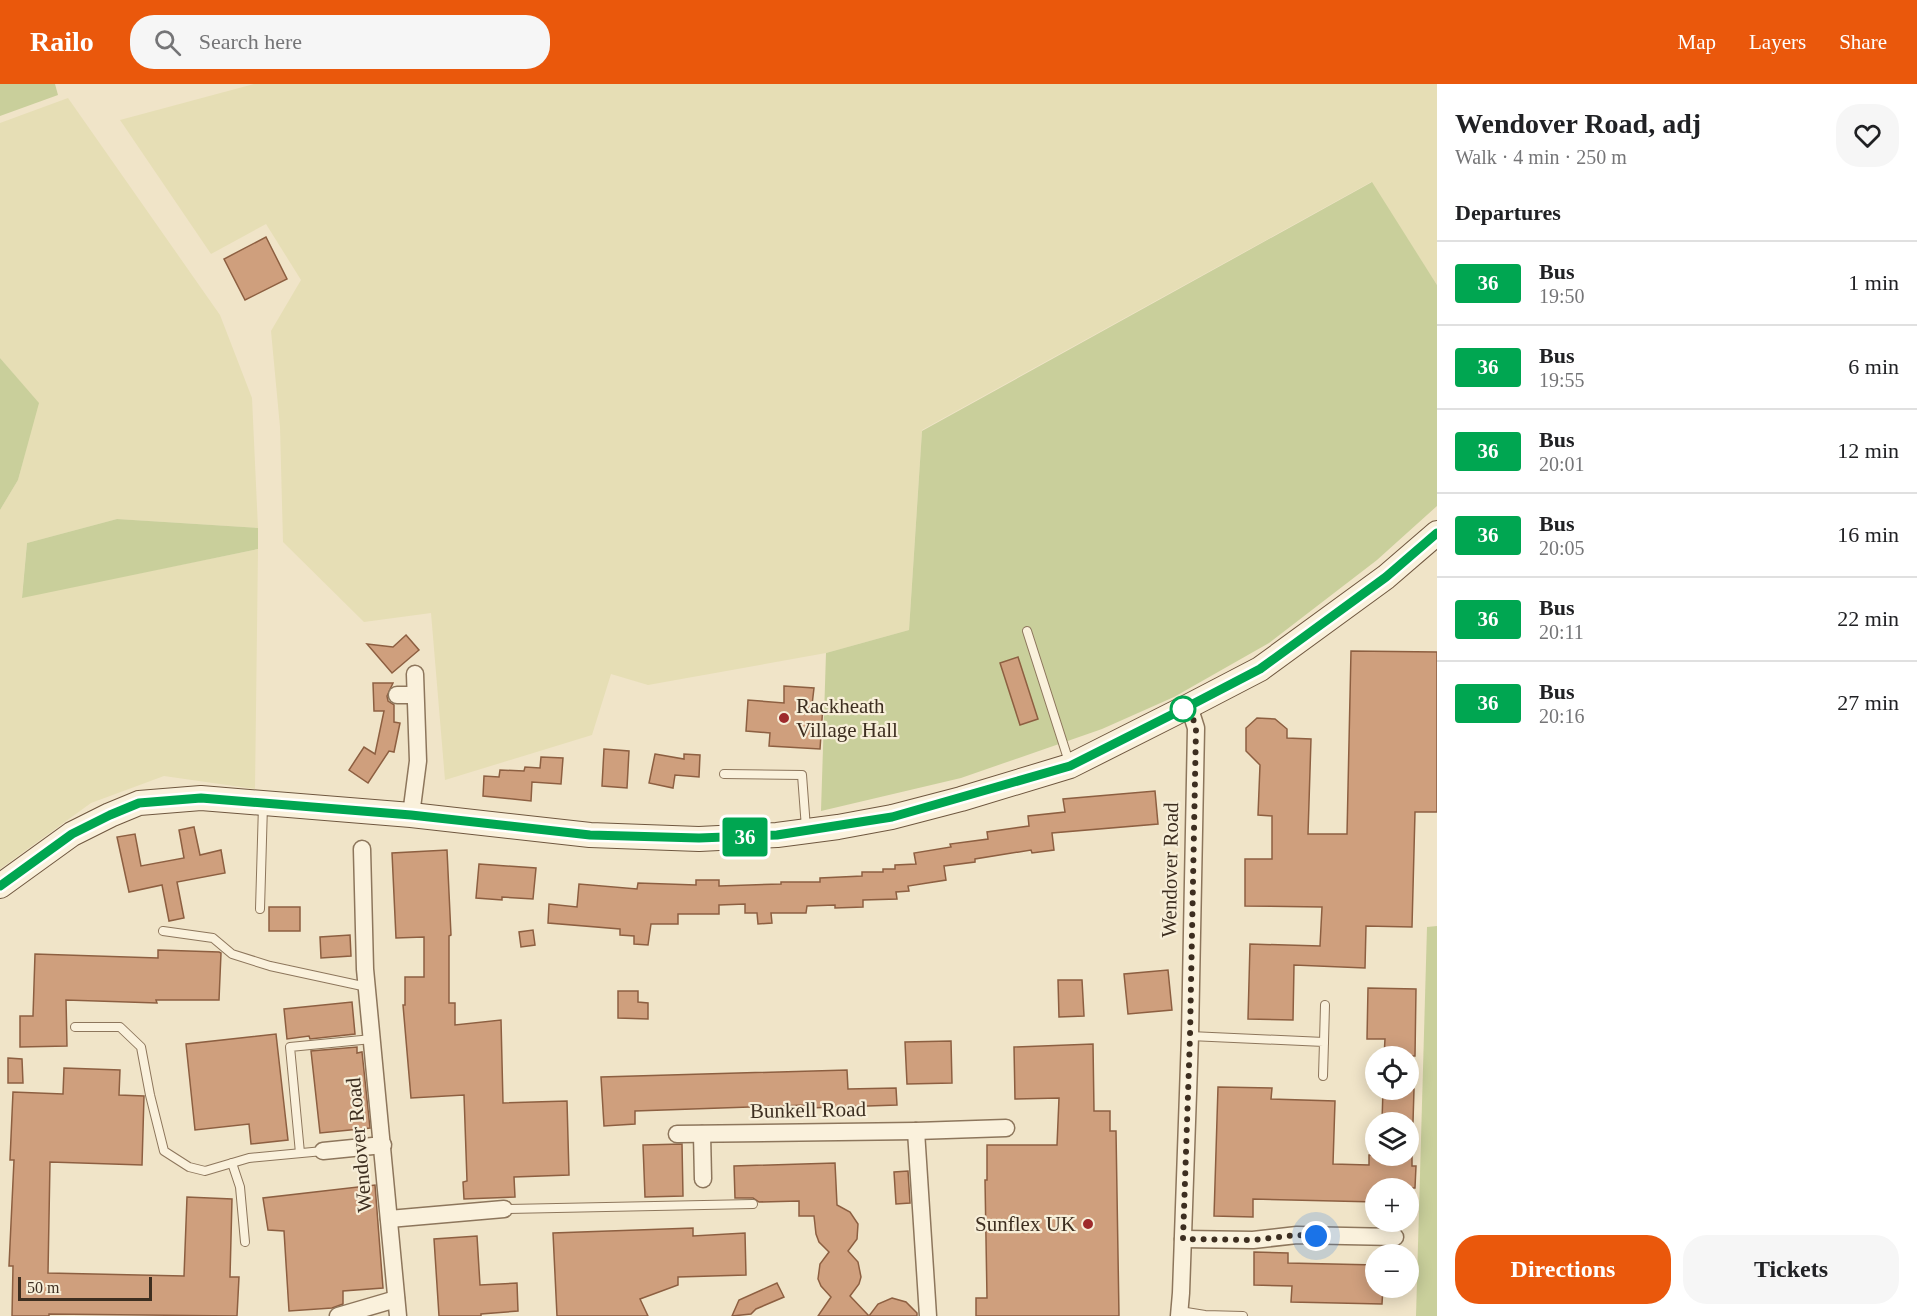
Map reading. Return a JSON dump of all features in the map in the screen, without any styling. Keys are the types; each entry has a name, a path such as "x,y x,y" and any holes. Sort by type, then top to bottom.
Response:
{"street":[{"path":"0,886 72,834 110,815 139,803 201,798 411,815 590,835 699,838 777,835 892,817 1070,766 1189,706 1260,669 1386,577 1437,533"},
{"path":"411,815 418,761 415,674"},
{"path":"397,695 415,695"},
{"name":"Wendover Road","path":"1180,1313 1190,1036 1196,728 1189,706"},
{"name":"Wendover Road","path":"362,849 365,969 398,1316"},
{"name":"Bunkell Road","path":"677,1134 1006,1128"},
{"path":"916,1131 928,1316"},
{"path":"702,1134 703,1179"},
{"path":"323,1151 382,1145"},
{"path":"389,1219 504,1209"},
{"path":"1183,1239 1253,1240 1297,1235 1395,1237"},
{"path":"338,1316 396,1299"}],"lane":[{"path":"1027,631 1070,766"},
{"path":"724,774 802,775 807,831"},
{"path":"260,909 263,804"},
{"path":"162,932 213,938 232,954 270,966 367,987"},
{"path":"1323,1076 1325,1005"},
{"path":"75,1027 120,1027 141,1047 164,1151 189,1167 205,1171 249,1158 323,1151"},
{"path":"1190,1036 1324,1042"},
{"path":"300,1153 290,1047 372,1040"},
{"path":"232,1163 240,1187 244,1242"},
{"path":"504,1209 753,1204"},
{"path":"1180,1313 1243,1316"}],"shaded area":[{"path":"254,84 1437,84 1437,285 1371,182 922,430 909,630 826,653 648,685 611,674 592,735 445,780 431,613 364,622 283,542 280,427 271,331 301,280 266,224 211,254 120,120"},
{"path":"68,98 220,315 252,398 258,528 117,519 27,543 22,597 258,549 255,789 164,776 91,803 0,869 0,510 18,480 38,403 0,358 0,123"}],"green space":[{"path":"0,84 55,84 58,95 0,116"},
{"path":"1372,182 1437,285 1437,506 1377,560 1269,643 1174,697 1102,729 961,778 821,811 826,653 909,630 922,431"},
{"path":"0,358 39,403 18,480 0,510"},
{"path":"117,519 258,528 258,549 22,598 27,543"},
{"path":"1437,926 1437,1316 1416,1316 1417,1298 1419,1298 1418,1244 1427,927"}],"building":[{"path":"266,237 287,279 245,300 224,259"},
{"path":"406,635 419,650 392,673 367,644 393,647"},
{"path":"1351,651 1437,652 1437,812 1415,812 1412,927 1366,926 1365,968 1294,965 1293,1020 1248,1019 1250,944 1320,946 1322,907 1245,906 1245,859 1272,859 1272,816 1258,815 1260,765 1246,751 1246,728 1257,718 1275,719 1287,729 1287,738 1311,739 1308,834 1347,834"},
{"path":"1018,657 1038,719 1020,725 1000,663"},
{"path":"373,683 393,683 387,696 388,701 394,705 394,722 400,723 394,752 389,751 368,783 349,770 364,747 375,754 384,711 374,711"},
{"name":"Rackheath Village Hall","path":"784,686 814,688 812,705 823,705 820,749 769,746 770,733 746,731 748,700 784,703"},
{"path":"604,749 629,751 627,788 602,786"},
{"path":"655,754 684,759 684,754 700,755 699,777 675,775 673,788 649,783"},
{"path":"541,757 563,758 561,784 532,782 531,801 483,796 484,776 499,777 500,770 524,771 525,767 540,768"},
{"path":"1155,791 1158,824 1052,833 1054,850 1032,853 1031,850 944,866 946,880 908,886 909,891 896,892 897,899 863,900 863,907 807,906 806,913 771,913 772,923 758,924 757,913 745,913 745,904 719,905 719,914 678,914 678,924 651,924 648,945 634,944 634,936 620,935 620,929 548,923 549,904 577,907 579,884 637,889 638,883 696,885 696,880 719,880 719,886 820,882 820,878 862,876 862,872 883,872 883,869 895,869 895,865 916,864 914,853 951,847 950,844 988,839 987,832 1029,826 1028,816 1065,812 1063,799"},
{"path":"194,827 200,855 221,850 225,873 177,882 184,918 169,921 162,885 129,892 117,837 135,834 141,866 184,858 179,830"},
{"path":"447,850 451,935 449,936 449,1003 455,1003 455,1025 501,1020 503,1103 567,1101 569,1175 514,1177 515,1197 464,1199 463,1182 467,1181 464,1095 411,1098 403,1005 405,1005 405,977 424,977 424,937 396,938 392,853"},
{"path":"479,864 536,868 533,899 476,898"},
{"path":"269,907 300,907 300,931 269,931"},
{"path":"533,930 535,945 521,947 519,932"},
{"path":"350,935 351,956 321,958 320,937"},
{"path":"158,950 221,953 219,1000 156,1000 157,1003 66,1000 67,1046 20,1047 20,1016 33,1016 35,954 158,958"},
{"path":"1168,970 1172,1010 1128,1014 1124,974"},
{"path":"1058,980 1082,980 1084,1016 1059,1017"},
{"path":"1368,988 1416,989 1415,1046 1385,1046 1385,1039 1367,1039"},
{"path":"618,991 638,991 638,1002 648,1003 648,1019 618,1018"},
{"path":"352,1002 355,1034 287,1039 284,1009"},
{"path":"276,1034 288,1140 251,1144 249,1124 195,1130 186,1044"},
{"path":"951,1041 952,1083 907,1084 905,1042"},
{"path":"1093,1044 1094,1111 1110,1111 1110,1131 1116,1131 1119,1316 976,1316 976,1298 987,1298 985,1180 987,1180 987,1145 1057,1145 1059,1098 1015,1099 1014,1047"},
{"path":"357,1047 357,1053 362,1052 370,1128 320,1133 311,1051"},
{"path":"8,1058 22,1059 23,1083 8,1083"},
{"path":"64,1068 120,1070 119,1095 144,1096 142,1165 50,1162 48,1273 184,1276 187,1197 232,1199 230,1277 239,1277 237,1316 49,1314 49,1316 12,1316 13,1266 9,1266 14,1160 10,1160 13,1092 63,1094"},
{"path":"847,1070 848,1089 896,1088 897,1105 808,1108 808,1105 635,1111 635,1124 604,1126 601,1077"},
{"path":"1218,1087 1272,1088 1271,1099 1335,1101 1333,1164 1416,1166 1415,1178 1365,1178 1365,1202 1253,1199 1253,1217 1214,1216"},
{"path":"1383,1100 1414,1100 1413,1112 1382,1112"},
{"path":"682,1144 683,1196 645,1197 643,1145"},
{"path":"835,1163 837,1205 850,1212 858,1224 857,1239 848,1251 858,1262 861,1277 850,1296 869,1316 818,1316 831,1297 818,1279 820,1264 829,1252 819,1242 814,1216 799,1216 799,1201 759,1202 753,1198 735,1198 734,1166"},
{"path":"908,1171 910,1203 896,1204 894,1172"},
{"path":"375,1185 383,1288 343,1291 343,1304 332,1308 289,1311 284,1231 268,1230 263,1198"},
{"path":"693,1228 693,1236 745,1233 746,1275 678,1277 678,1285 640,1299 648,1316 557,1316 553,1233"},
{"path":"477,1236 480,1285 517,1283 518,1311 481,1314 481,1316 439,1316 434,1239"},
{"path":"1254,1252 1288,1253 1288,1263 1365,1265 1365,1298 1382,1298 1382,1304 1291,1302 1292,1286 1254,1285"},
{"path":"777,1283 784,1297 756,1309 751,1314 732,1316 739,1300"},
{"path":"892,1298 906,1302 917,1313 917,1316 869,1316 878,1304"}],"bus line":[{"name":"36","path":"0,886 72,834 110,815 139,803 201,798 411,815 590,835 699,838 777,835 892,817 1070,766 1189,706 1260,669 1386,577 1437,533"}],"place":[{"name":"Rackheath Village Hall","path":"784,718"},
{"name":"Sunflex UK","path":"1088,1224"}],"route":[{"path":"1183,709 1189,706 1196,728 1190,1036 1183,1239 1253,1240 1297,1235 1316,1236"}]}
